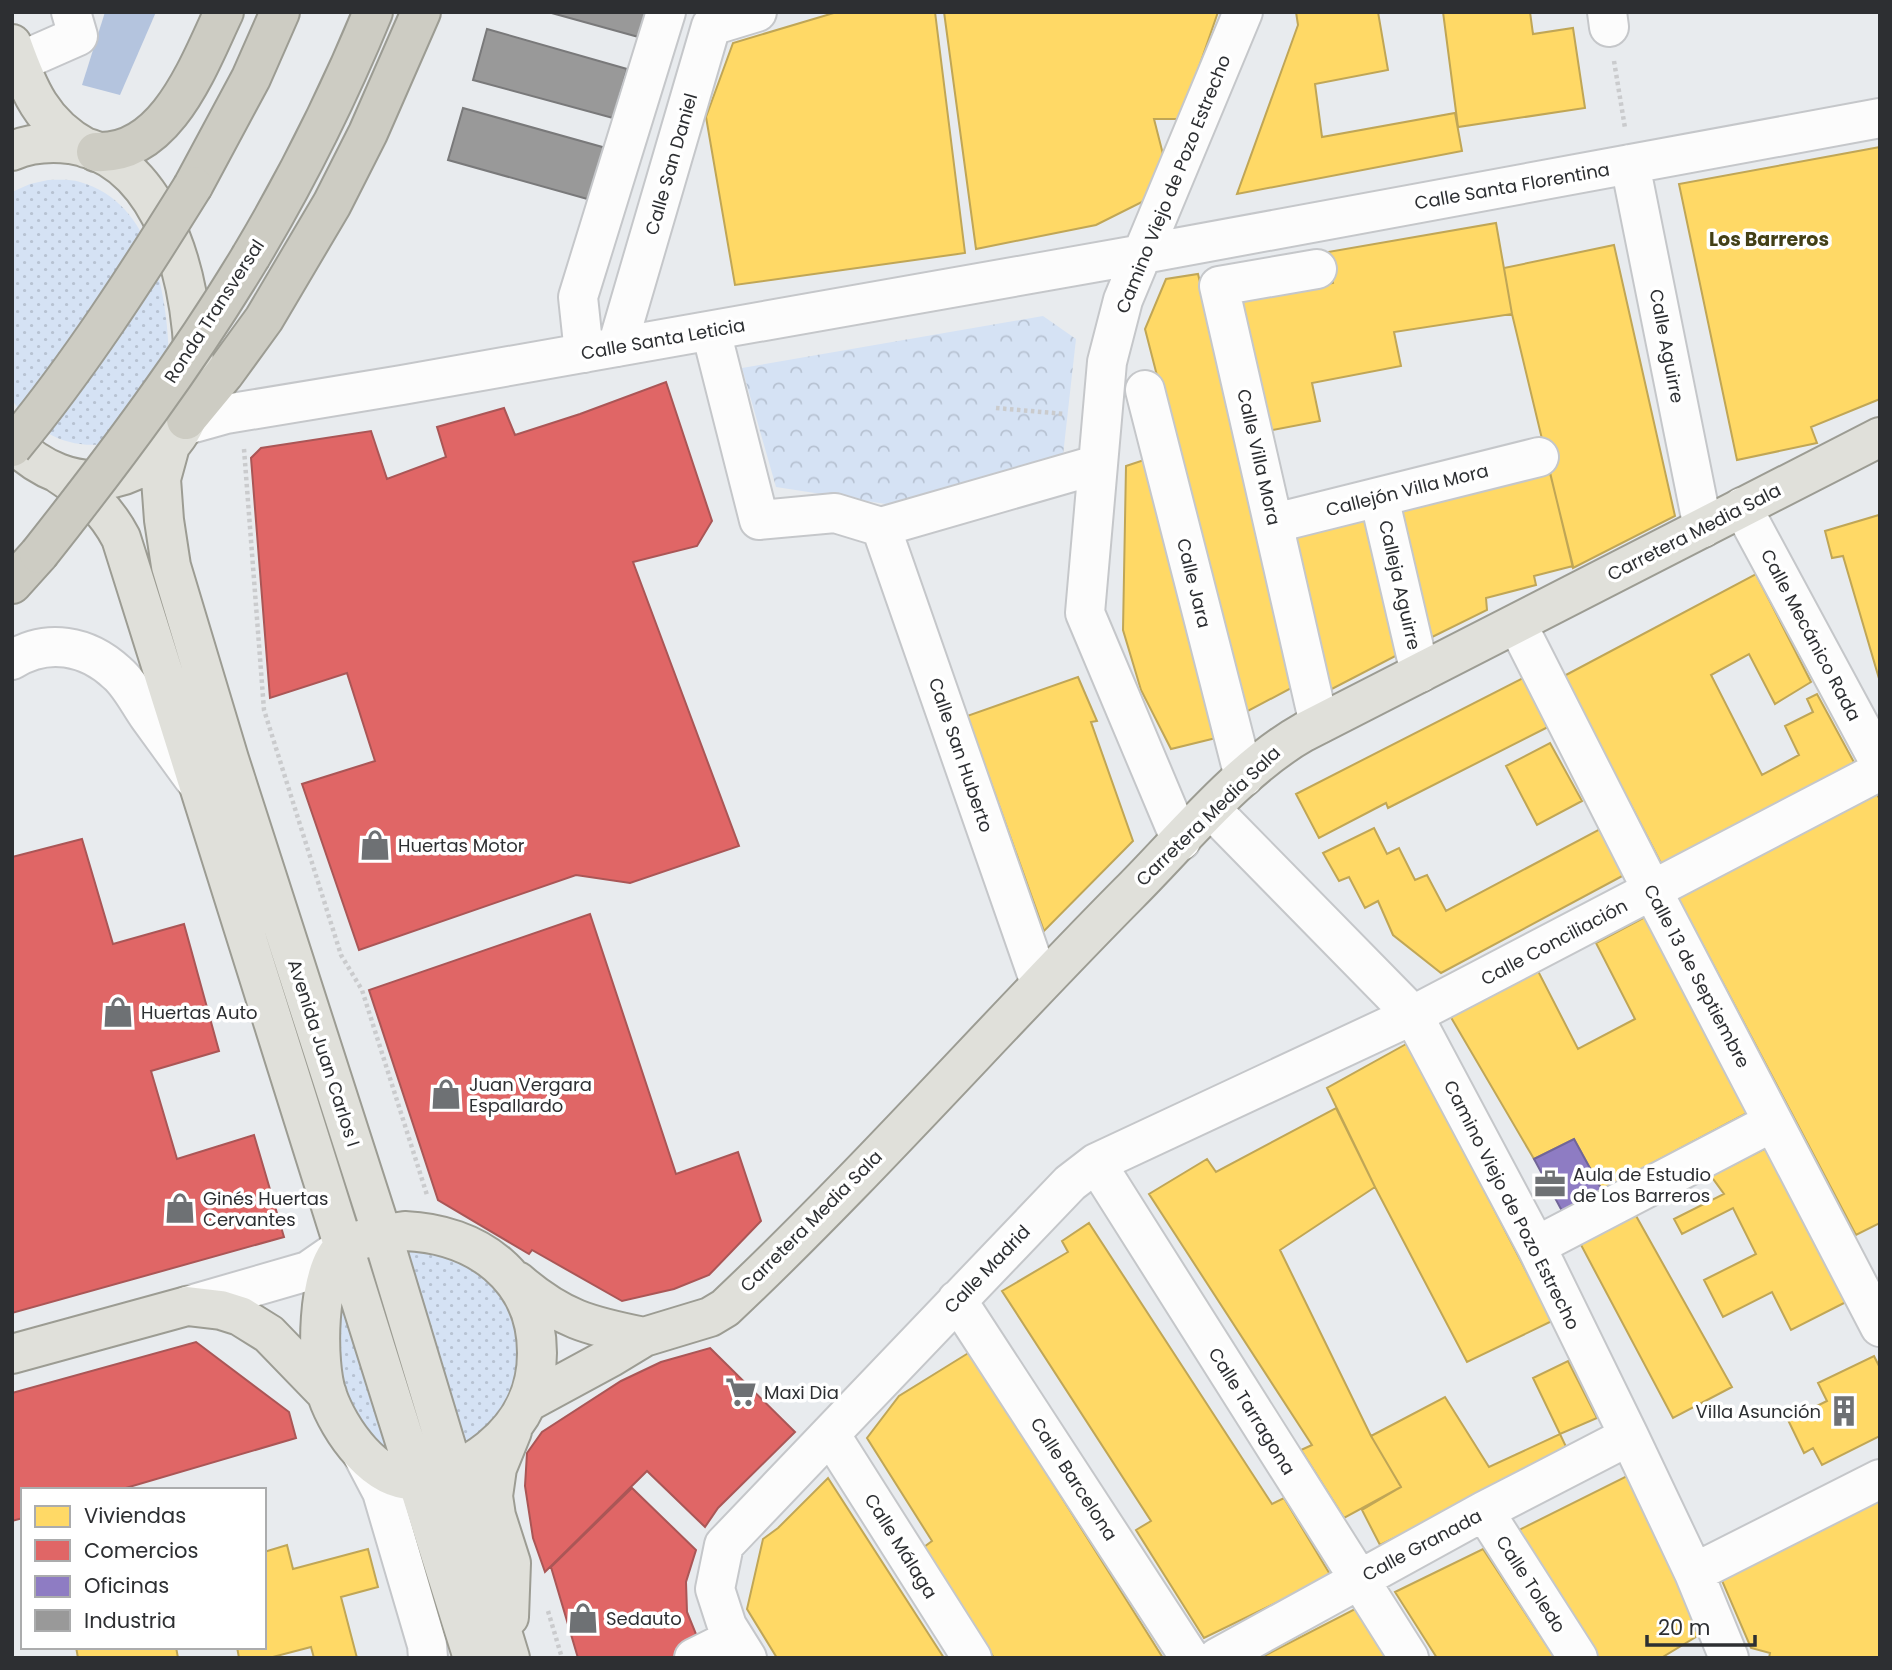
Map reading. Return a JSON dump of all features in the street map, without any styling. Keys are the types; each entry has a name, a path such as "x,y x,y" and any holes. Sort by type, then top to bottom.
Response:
{"highway":[{"path":"91,150 106,152 132,147 160,124 190,85 224,12"},
{"path":"12,445 45,408 106,323 193,186 251,78 281,12"},
{"name":"Ronda Transversal","path":"12,584 39,555 114,460 176,373 251,256 294,183 329,115 373,12"},
{"path":"179,431 225,374 264,319 332,204 368,133 421,12"}],"main road":[{"path":"15,53 39,107 53,125 70,139 91,150"},
{"path":"12,151 41,144 62,143 91,150"},
{"name":"Avenida Juan Carlos I","path":"91,150 120,167 142,188 161,215 173,243 188,295 193,340 193,383 161,479 171,566 233,772 382,1234 455,1471 497,1657"},
{"path":"59,474 87,480 123,475 141,468 179,431"},
{"name":"Carretera Media Sala","path":"523,1411 644,1337 710,1317 725,1308 807,1228 1040,983 1211,809 1271,752 1319,724 1880,438"},
{"path":"12,445 36,463 81,488 113,522 121,538 418,1480 497,1657"},
{"name":"Carretera Media Sala","path":"344,1247 382,1234 421,1232 453,1238 484,1255 533,1295 569,1317 608,1331 644,1337"},
{"path":"327,1394 320,1353 322,1305 333,1264 344,1247"},
{"path":"497,1657 510,1563 493,1496 501,1454 523,1411 537,1368 535,1328 526,1297 510,1275"},
{"path":"12,1354 187,1306 221,1310 240,1316 281,1344 327,1394 349,1437 362,1454 393,1476 418,1480 455,1471 486,1452 506,1436 523,1411"}],"street":[{"path":"15,53 78,36 71,12"},
{"path":"600,350 578,297 666,12"},
{"name":"Calle San Daniel","path":"600,350 711,26 757,12"},
{"name":"Camino Viejo de Pozo Estrecho","path":"1181,841 1084,613 1107,362 1123,300 1243,12"},
{"name":"Calle Santa Florentina","path":"1143,254 1880,118"},
{"name":"Calle Aguirre","path":"1630,164 1703,528"},
{"name":"Calle Santa Leticia","path":"179,431 241,411 1143,254"},
{"name":"Calle Villa Mora","path":"1317,270 1219,286 1319,724"},
{"path":"711,331 759,520 835,513 881,527 1096,465"},
{"name":"Calle Jara","path":"1145,390 1244,777"},
{"name":"Callejón Villa Mora","path":"1275,523 1539,457"},
{"name":"Calleja Aguirre","path":"1379,497 1420,673"},
{"name":"Calle Mecánico Rada","path":"1742,507 1880,763"},
{"name":"Calle San Huberto","path":"881,527 1040,983"},
{"name":"Calle 13 de Septiembre","path":"1517,624 1773,1122 1868,1272 1880,1327"},
{"path":"12,660 25,652 49,645 76,649 100,659 119,674 199,787"},
{"name":"Calle Conciliación","path":"1413,1015 1880,771"},
{"name":"Camino Viejo de Pozo Estrecho","path":"1211,809 1413,1015 1535,1246 1629,1436 1694,1573 1721,1654"},
{"name":"Calle Madrid","path":"741,1648 727,1626 715,1588 724,1545 1070,1183 1096,1163 1413,1015"},
{"path":"1535,1246 1773,1122"},
{"name":"Calle Tarragona","path":"1096,1163 1409,1658"},
{"path":"187,1306 308,1271 344,1247"},
{"name":"Calle Barcelona","path":"957,1300 1190,1658"},
{"name":"Calle Málaga","path":"830,1434 972,1658"},
{"name":"Calle Granada","path":"1217,1658 1484,1511 1629,1436"},
{"path":"362,1454 382,1492 427,1645 428,1658"},
{"path":"1694,1573 1880,1479"},
{"name":"Calle Toledo","path":"1484,1511 1578,1658"},
{"path":"694,1658 741,1648"}],"path":[{"path":"1608,20 1630,164"},
{"path":"241,411 264,710 341,955 362,990 430,1205"},
{"path":"546,1604 562,1658"}],"green space":[{"path":"48,180 80,182 106,193 126,211 142,233 161,287 166,315 169,369 106,444 78,444 53,436 31,421 12,400 12,192"},
{"path":"1043,316 1076,339 1062,464 886,504 776,487 742,368"},
{"path":"405,1231 484,1255 537,1368 471,1463 399,1289"},
{"path":"333,1263 418,1480 336,1416"}],"shaded area":[{"path":"105,12 156,12 120,95 82,85"}],"building: Viviendas":[{"path":"837,12 935,12 965,253 735,285 706,117 733,43"},
{"path":"944,12 1218,12 1181,119 1154,119 1166,166 1142,202 1096,225 976,249"},
{"path":"1296,12 1378,12 1388,70 1315,84 1322,137 1455,113 1462,151 1237,194 1298,25"},
{"path":"1443,12 1530,12 1533,34 1573,28 1585,108 1458,127"},
{"path":"1880,147 1880,399 1811,427 1817,443 1737,460 1679,184"},
{"path":"1496,223 1512,314 1394,332 1401,366 1312,383 1320,421 1267,431 1235,301 1333,283 1328,252"},
{"path":"1614,245 1675,516 1573,568 1512,314 1504,268"},
{"path":"1198,274 1297,685 1244,713 1145,329 1166,279"},
{"path":"1144,460 1216,738 1171,749 1141,690 1123,630 1126,466"},
{"path":"1549,469 1573,566 1534,576 1536,585 1486,598 1487,610 1420,643 1388,511"},
{"path":"1373,515 1407,650 1326,692 1285,538"},
{"path":"1879,515 1880,682 1843,556 1832,558 1825,531"},
{"path":"1756,574 1811,682 1775,704 1749,654 1711,675 1762,775 1799,755 1785,726 1813,712 1807,699 1817,694 1856,766 1664,869 1564,676"},
{"path":"1078,677 1097,721 1091,722 1133,841 1044,931 967,716"},
{"path":"1523,678 1548,727 1388,808 1386,803 1319,838 1296,794"},
{"path":"1550,743 1582,801 1537,825 1506,766"},
{"path":"1877,794 1880,800 1880,1223 1856,1235 1678,898"},
{"path":"1374,828 1387,854 1399,848 1415,880 1427,875 1446,911 1602,828 1626,874 1441,973 1393,935 1378,901 1365,908 1349,877 1339,881 1323,853"},
{"path":"1647,916 1749,1112 1602,1190 1574,1139 1534,1159 1449,1014 1537,969 1578,1049 1635,1019 1596,943"},
{"path":"1408,1043 1552,1321 1467,1362 1375,1187 1327,1088"},
{"path":"1336,1108 1375,1187 1280,1250 1371,1436 1401,1487 1344,1518 1301,1450 1312,1445 1149,1194 1207,1159 1216,1172"},
{"path":"1766,1148 1846,1302 1791,1330 1772,1292 1723,1317 1704,1280 1756,1254 1733,1208 1682,1234 1674,1219 1724,1194 1711,1176"},
{"path":"1635,1214 1732,1387 1673,1418 1580,1243"},
{"path":"1089,1223 1272,1504 1284,1498 1331,1576 1204,1638 1136,1530 1151,1521 1002,1291 1068,1252 1062,1241"},
{"path":"970,1352 1163,1658 994,1658 924,1547 932,1541 867,1438 899,1396"},
{"name":"Villa Asunción","path":"1874,1356 1880,1368 1880,1436 1822,1465 1813,1448 1804,1453 1788,1420 1827,1401 1818,1383"},
{"path":"1568,1361 1597,1418 1560,1434 1533,1378"},
{"path":"1445,1397 1489,1467 1560,1434 1569,1453 1380,1545 1362,1510 1401,1487 1371,1436"},
{"path":"1633,1473 1704,1632 1661,1658 1594,1658 1513,1533"},
{"path":"828,1478 944,1658 777,1658 747,1609 763,1539 778,1528"},
{"path":"1880,1495 1880,1658 1769,1658 1770,1653 1751,1648 1720,1576"},
{"path":"287,1545 293,1569 368,1549 378,1587 341,1597 357,1658 314,1658 311,1647 269,1658 239,1658 237,1649 266,1649 266,1551"},
{"path":"1483,1549 1555,1658 1437,1658 1395,1592"},
{"path":"1355,1609 1386,1658 1260,1658"},
{"path":"76,1649 176,1649 178,1658 78,1658"}],"building: Comercios":[{"path":"666,382 712,521 697,546 633,562 739,846 630,883 576,875 359,950 302,784 375,761 347,673 270,698 251,458 261,448 371,431 387,479 446,457 437,427 504,408 515,435"},
{"path":"82,839 113,944 184,924 219,1051 151,1071 177,1159 254,1135 284,1237 12,1313 12,857"},
{"path":"590,914 676,1174 738,1152 761,1221 709,1275 674,1289 622,1301 532,1250 529,1254 438,1200 369,990"},
{"path":"196,1342 289,1412 296,1438 126,1488 21,1488 21,1519 12,1521 12,1393"},
{"path":"710,1348 795,1432 718,1508 705,1527 647,1471 545,1572 533,1538 525,1486 527,1453 542,1432 621,1381 661,1362"},
{"path":"632,1488 696,1550 686,1582 687,1612 700,1644 672,1658 578,1658 551,1567"}],"building: Oficinas":[{"path":"1574,1139 1602,1190 1562,1211 1534,1159"}],"building: Industria":[{"path":"548,12 650,12 642,38"},
{"path":"487,29 627,69 613,118 473,80"},
{"path":"463,108 606,148 591,200 448,160"}],"place":[{"name":"Huertas Motor","path":"375,845"},
{"name":"Huertas Auto","path":"118,1012"},
{"name":"Juan Vergara Espallardo","path":"446,1094"},
{"name":"Aula de Estudio de Los Barreros","path":"1550,1184"},
{"name":"Ginés Huertas Cervantes","path":"180,1208"},
{"name":"Maxi Dia","path":"741,1392"},
{"name":"Villa Asunción","path":"1844,1411"},
{"name":"Sedauto","path":"583,1618"}],"district":[{"name":"Los Barreros","path":"1769,239"}]}
